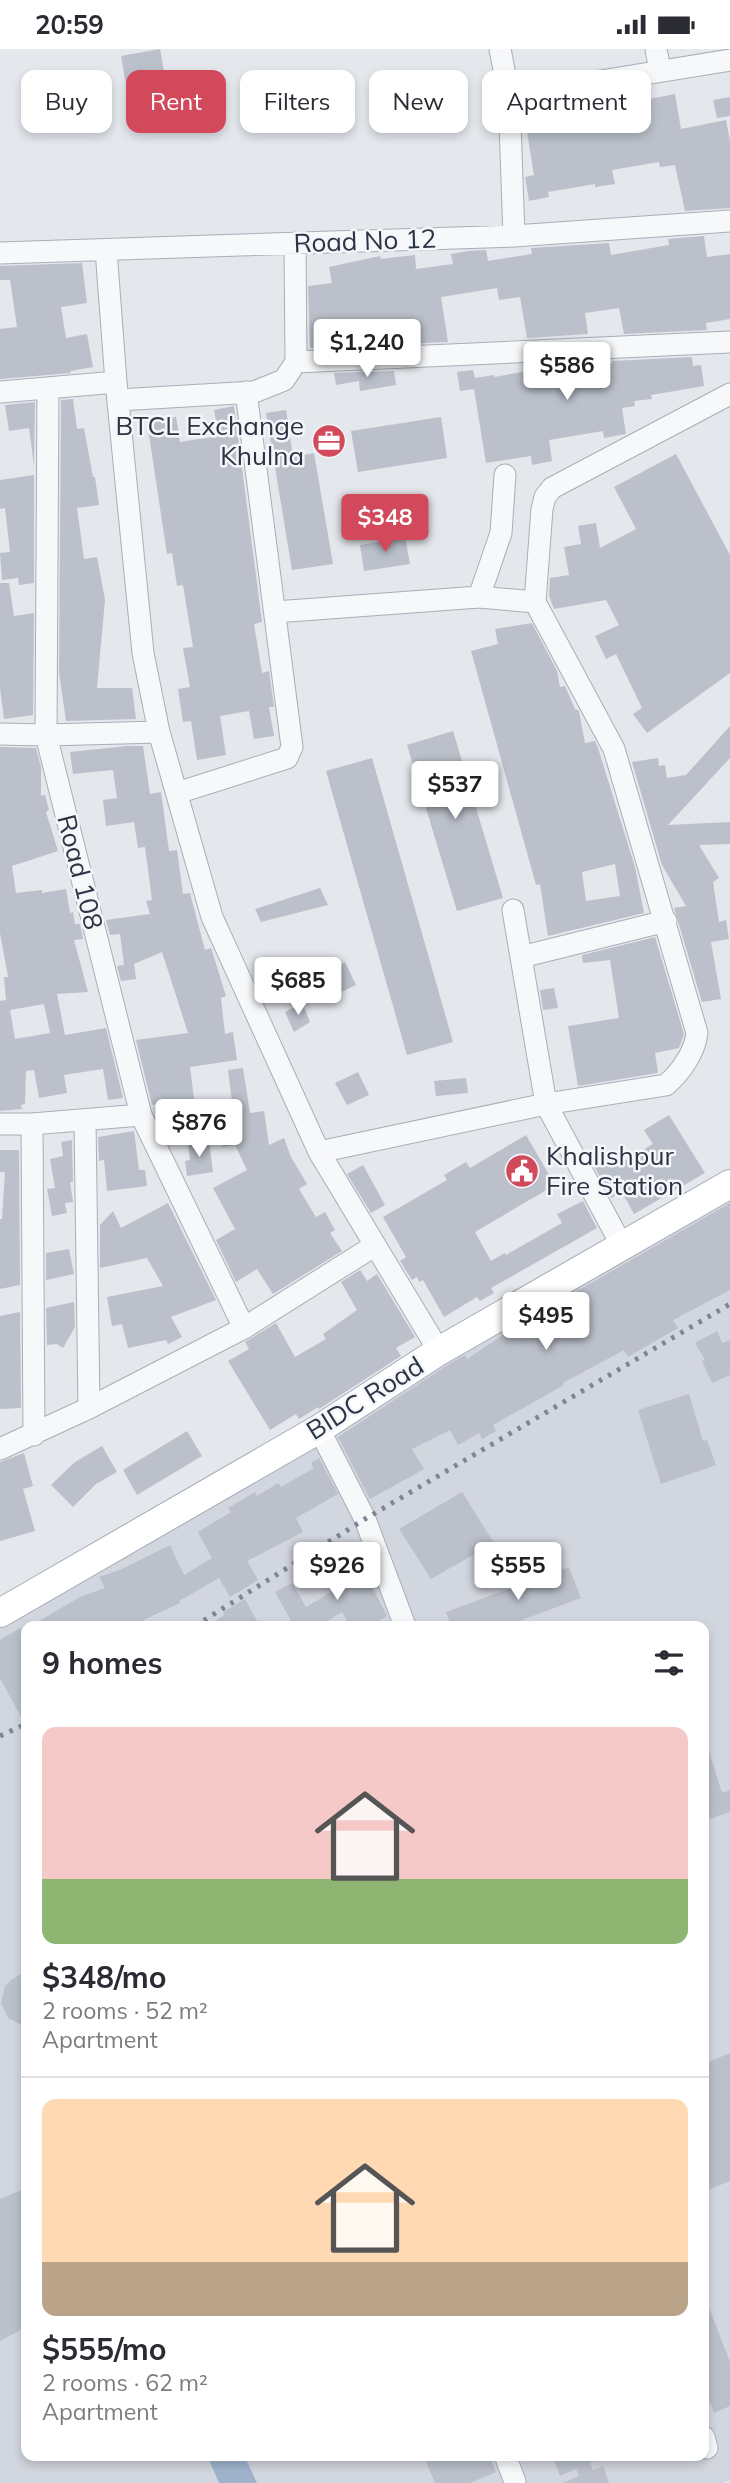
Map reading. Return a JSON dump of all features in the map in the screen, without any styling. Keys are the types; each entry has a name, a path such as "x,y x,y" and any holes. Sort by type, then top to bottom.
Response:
{"main road":[{"name":"BIDC Road","path":"0,1613 319,1429 439,1351 730,1184"}],"street":[{"path":"500,49 504,70"},
{"path":"656,49 660,71"},
{"path":"651,72 730,60"},
{"path":"510,133 514,236"},
{"name":"Road No 12","path":"0,253 514,236 730,221"},
{"path":"0,392 48,388 254,392 285,380 296,362 295,243"},
{"path":"106,250 143,653 159,731 212,917 319,1152 439,1351"},
{"path":"296,362 730,342"},
{"name":"Road 108","path":"48,388 46,735 141,1115 244,1328"},
{"path":"177,793 287,758 292,747 246,392"},
{"path":"319,1152 546,1104 666,1085 696,1047 697,1033 614,749 535,602 542,509 545,497 552,488 730,394"},
{"path":"479,597 501,533 505,475"},
{"path":"275,612 479,597 535,602"},
{"path":"0,734 159,731"},
{"path":"513,910 546,1104 622,1246"},
{"path":"521,957 666,921"},
{"path":"0,1124 141,1115"},
{"path":"85,1120 89,1408"},
{"path":"32,1124 34,1435"},
{"path":"0,1449 89,1408 244,1328 374,1245"},
{"path":"319,1429 365,1519 403,1621"},
{"path":"507,2461 515,2481"}],"shaded area":[{"path":"730,1178 730,2480 723,2483 0,2483 0,1613"}],"water":[{"path":"210,2461 247,2461 257,2483 219,2483"}],"building":[{"path":"160,49 164,70 126,70 126,85 121,56"},
{"path":"675,94 681,129 726,120 730,141 730,208 685,211 675,165 660,167 659,162 612,170 615,184 595,187 595,184 548,192 549,197 529,201 525,177 534,175 527,133 651,133 651,99"},
{"path":"730,97 730,116 717,118 713,100"},
{"path":"704,236 707,257 730,254 730,319 706,323 707,330 624,334 619,308 585,313 588,334 527,338 520,297 499,300 497,288 441,297 448,342 310,348 308,286 332,283 329,267 380,256 381,259 415,255 416,269 453,264 451,254 468,251 486,250 488,261 532,254 531,248 609,243 611,255 669,245 668,239"},
{"path":"82,263 87,303 61,307 66,338 87,334 93,367 70,371 71,373 0,379 0,329 17,327 10,280 0,280 0,266"},
{"path":"692,357 693,366 701,365 704,386 651,395 652,399 634,401 635,406 622,408 626,434 604,438 603,431 549,440 552,461 532,465 531,456 486,463 474,389 460,391 457,372 473,370 475,378 494,377 528,371 527,364 558,363 559,372 613,363 612,361"},
{"path":"394,371 396,385 360,391 359,381 336,385 334,373"},
{"path":"73,399 77,429 84,428 99,505 77,508 84,559 97,557 105,600 97,688 132,688 136,719 66,721 59,672 61,400"},
{"path":"35,402 34,466 29,428 9,431 5,405"},
{"path":"234,406 262,622 254,624 262,673 269,671 274,707 269,707 274,736 254,739 249,711 220,716 226,755 197,760 191,721 183,722 178,689 190,687 183,648 193,647 183,585 177,586 172,553 167,554 147,422 176,417 180,442 219,436 214,410"},
{"path":"286,410 293,457 314,453 333,564 292,570 266,413"},
{"path":"441,417 447,458 358,472 351,431"},
{"path":"676,454 730,555 730,673 647,733 633,714 642,708 616,654 606,659 595,636 619,625 606,600 554,609 549,596 550,578 569,575 564,547 581,544 578,526 596,523 600,548 636,529 614,487"},
{"path":"34,475 34,583 19,585 18,578 2,580 0,553 10,552 5,508 0,509 0,480"},
{"path":"405,537 410,564 364,571 360,545"},
{"path":"0,583 9,583 14,616 34,613 33,715 4,719 0,688"},
{"path":"532,623 557,671 560,687 565,686 575,709 579,711 585,743 595,741 635,867 644,913 548,936 540,884 536,885 471,651 498,644 495,629","holes":["615,864 620,896 586,901 582,872"]},
{"path":"730,726 730,758 668,825 730,822 730,844 699,845 719,878 713,882 719,922 726,920 729,939 711,942 721,999 702,1002 674,908 686,906 662,865 632,762 658,758 659,766 665,765 667,778 686,775"},
{"path":"453,731 503,898 457,911 407,745"},
{"path":"143,746 150,794 161,792 169,851 177,850 183,894 190,893 205,950 211,948 226,996 221,998 225,1034 233,1032 237,1060 190,1067 194,1099 152,1105 136,1040 188,1033 162,952 134,964 136,979 121,981 117,966 124,965 120,934 110,935 106,920 150,914 146,901 152,900 145,847 138,848 134,822 106,826 103,800 117,798 113,770 73,774 70,752"},
{"path":"0,747 36,748 41,767 41,796 45,795 49,810 46,812 58,851 12,866 16,893 66,889 70,913 73,912 75,924 80,924 83,939 74,940 88,992 57,994 65,1035 106,1028 123,1098 108,1100 103,1069 64,1075 67,1093 39,1098 34,1070 26,1071 25,1104 21,1105 22,1109 0,1111 0,1001 6,1000 4,977 8,977 0,933","holes":["44,1004 50,1033 15,1039 10,1010"]},
{"path":"372,758 453,1042 407,1055 326,771"},
{"path":"320,888 328,905 261,922 255,909"},
{"path":"655,937 684,1034 679,1048 655,1053 658,1073 578,1086 568,1026 619,1018 610,960 583,963 582,955"},
{"path":"345,962 356,985 333,996 322,973"},
{"path":"554,988 558,1008 543,1010 540,990"},
{"path":"302,1003 310,1022 294,1032 285,1012"},
{"path":"243,1068 250,1113 264,1111 269,1145 284,1138 291,1157 307,1184 299,1189 316,1217 325,1212 335,1230 330,1233 342,1251 273,1294 257,1269 236,1282 216,1240 235,1229 213,1188 247,1170 235,1145 223,1147 220,1127 235,1125 228,1070"},
{"path":"358,1072 369,1095 347,1105 335,1083"},
{"path":"466,1078 468,1093 436,1096 434,1081"},
{"path":"669,1115 705,1173 634,1214 622,1192 611,1198 594,1166 616,1154 621,1163 653,1144 644,1130"},
{"path":"134,1131 139,1170 145,1170 147,1186 107,1191 104,1160 99,1161 98,1137"},
{"path":"526,1135 555,1185 475,1232 491,1261 562,1223 557,1214 583,1201 597,1228 491,1288 494,1293 480,1301 477,1297 444,1317 423,1280 419,1282 417,1277 412,1280 400,1261 406,1257 383,1217 447,1180 444,1175 466,1162 470,1168"},
{"path":"72,1140 73,1182 70,1182 73,1202 65,1203 67,1213 52,1216 47,1189 55,1188 50,1159 63,1156 61,1142"},
{"path":"209,1142 213,1172 187,1176 185,1161 190,1160 188,1144"},
{"path":"0,1150 19,1150 20,1285 0,1289 0,1219 5,1172 0,1172"},
{"path":"363,1165 385,1205 371,1213 347,1174"},
{"path":"168,1203 216,1300 171,1317 182,1337 168,1344 166,1340 128,1348 122,1324 112,1326 107,1297 163,1286 147,1258 100,1268 100,1225 113,1211 121,1228"},
{"path":"730,1203 730,1290 673,1320 678,1328 628,1357 624,1350 493,1425 496,1431 482,1439 479,1433 458,1445 450,1430 412,1449 424,1469 370,1499 338,1437 446,1366 465,1355 467,1359 520,1324"},
{"path":"69,1249 74,1274 46,1280 46,1253"},
{"path":"360,1270 367,1281 377,1274 415,1337 396,1348 401,1356 319,1409 318,1407 299,1419 296,1414 270,1430 228,1361 249,1349 245,1342 276,1323 295,1357 326,1339 323,1334 357,1310 341,1282"},
{"path":"74,1302 75,1327 63,1348 57,1344 47,1345 46,1308"},
{"path":"20,1312 21,1408 0,1409 0,1316"},
{"path":"717,1331 722,1343 730,1340 730,1375 712,1383 702,1361 705,1360 695,1343"},
{"path":"689,1394 703,1441 707,1440 716,1465 661,1484 638,1410"},
{"path":"187,1431 202,1456 137,1495 123,1470"},
{"path":"102,1446 117,1472 96,1484 73,1507 51,1485 75,1462"},
{"path":"24,1453 33,1486 23,1489 35,1531 0,1541 0,1462"},
{"path":"319,1458 338,1494 296,1518 303,1532 247,1561 258,1580 230,1597 219,1578 179,1601 180,1603 142,1621 39,1621 80,1597 105,1588 99,1577 122,1569 170,1545 184,1575 212,1558 198,1532 231,1512 228,1508 255,1492 257,1496 278,1483 281,1487 314,1468 311,1463"},
{"path":"462,1492 494,1543 431,1579 399,1529"},
{"path":"360,1563 387,1616 379,1621 347,1621 342,1612 327,1621 291,1621 275,1592 292,1583 306,1607 340,1587 334,1578"},
{"path":"569,1567 581,1598 519,1621 449,1621 446,1612"},
{"path":"245,1599 257,1621 215,1621 224,1615 223,1612"},
{"path":"21,1630 21,1717 0,1678 0,1640"},
{"path":"709,1751 722,1793 730,1790 730,1812 709,1819"},
{"path":"21,1974 21,2024 8,2018 1,2003 5,1986"},
{"path":"730,2053 730,2181 709,2190 709,2062"},
{"path":"21,2190 21,2330 0,2341 0,2199"},
{"path":"709,2307 730,2362 730,2406 714,2413 709,2400"},
{"path":"426,2461 491,2461 496,2472 470,2483 435,2483"},
{"path":"554,2461 595,2461 590,2463 593,2470 603,2466 609,2483 563,2483 579,2476 576,2469 560,2476"}],"railway":[{"path":"203,1621 365,1519 730,1304"},
{"path":"0,1736 21,1726"}],"place":[{"name":"BTCL Exchange Khulna","path":"329,441"},
{"name":"Khalishpur Fire Station","path":"522,1171"}]}
